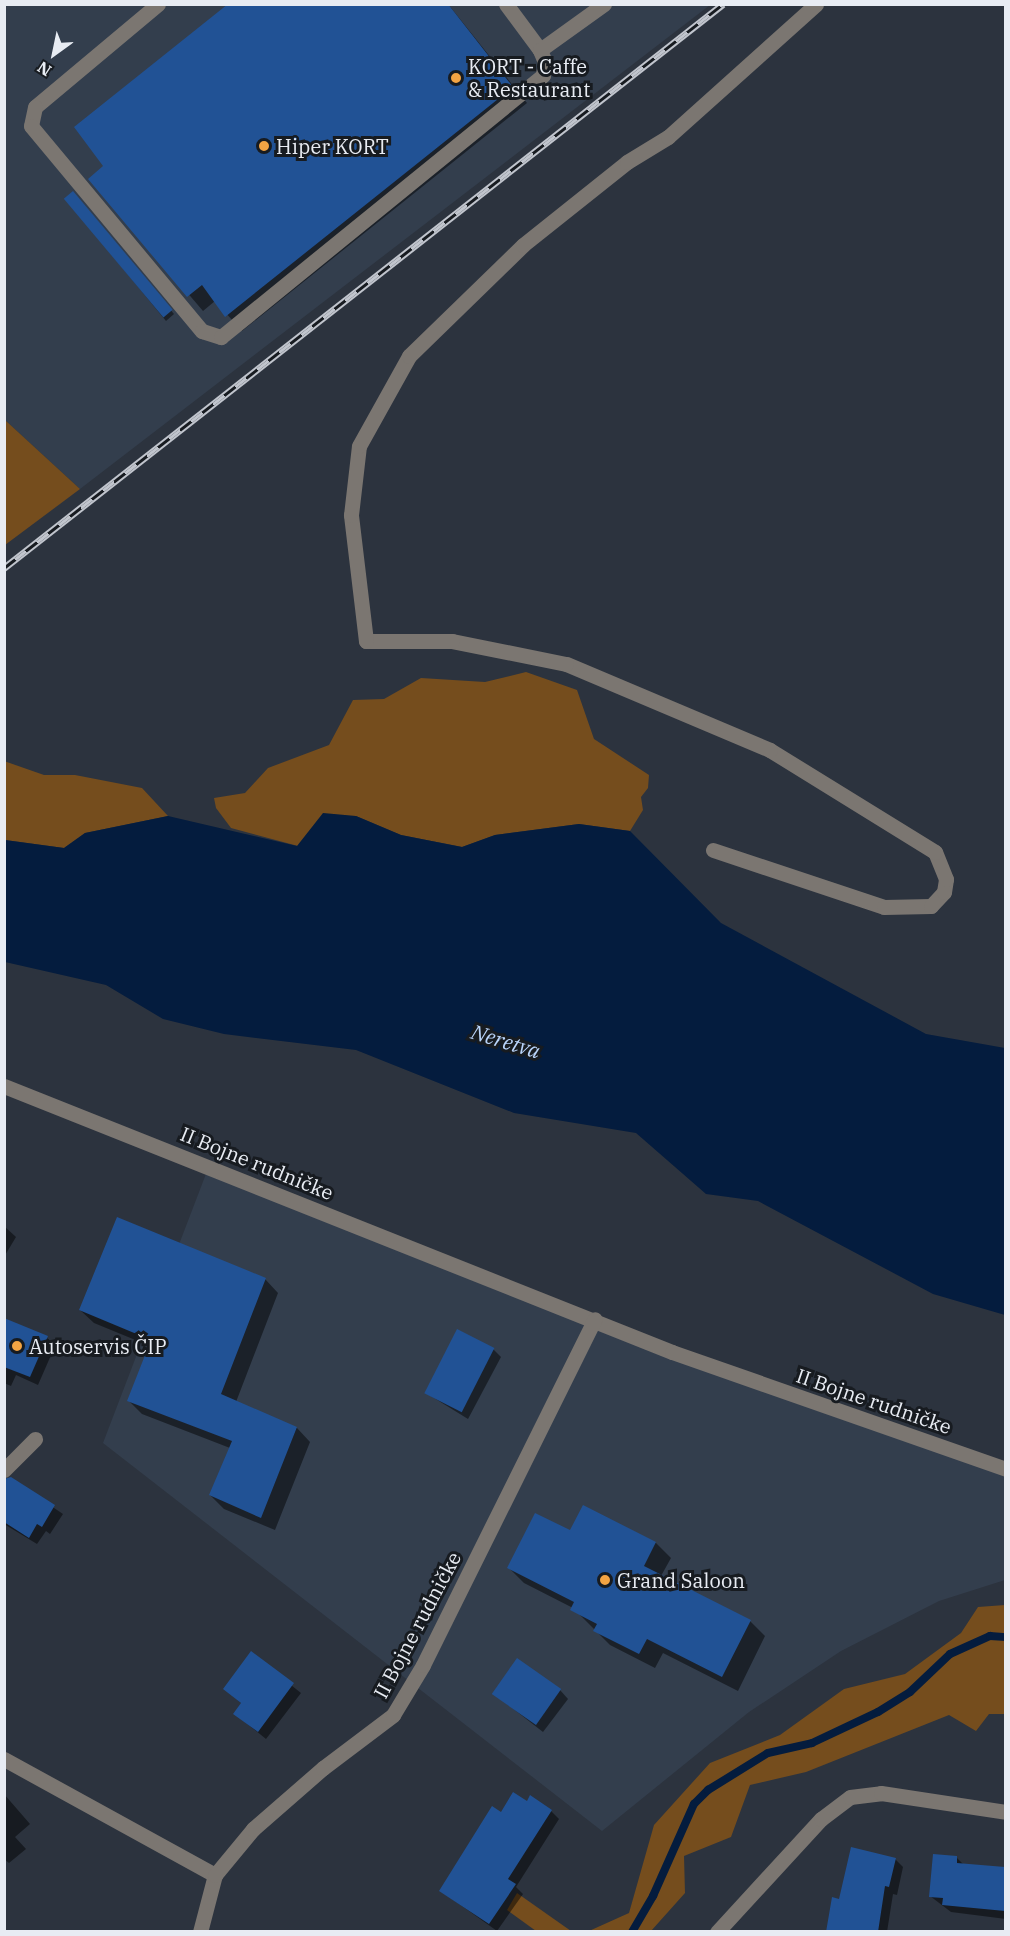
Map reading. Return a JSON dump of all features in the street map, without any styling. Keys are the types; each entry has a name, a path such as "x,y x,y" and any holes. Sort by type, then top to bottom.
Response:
{"street":[{"path":"158,4 35,107 31,126 202,331 221,337 536,84 543,75 545,62 540,50 506,4"},
{"path":"540,50 604,4"},
{"path":"713,850 884,908 930,906 944,892 946,879 934,852 770,750 566,664 453,641 366,641 351,515 359,446 417,348 524,245 627,162 668,137 816,4"},
{"name":"II Bojne rudničke","path":"4,1086 595,1319 672,1352 1005,1469"},
{"name":"II Bojne rudničke","path":"200,1932 215,1875 253,1829 323,1768 393,1715 423,1665 595,1319"},
{"path":"4,1470 35,1439"},
{"path":"4,1760 215,1875"},
{"path":"717,1932 821,1819 850,1797 881,1793 1005,1812"}],"shaded area":[{"path":"5,5 710,5 80,489 5,420"},
{"path":"5,420 80,489 5,545"},
{"path":"526,672 577,690 594,739 649,775 648,788 641,797 643,810 630,831 579,824 495,835 462,847 401,835 356,816 298,846 231,828 216,808 214,798 245,793 268,768 329,745 353,700 384,699 421,678 485,682"},
{"path":"4,761 44,775 75,775 142,788 168,816 85,833 64,848 5,840"},
{"path":"209,1166 595,1319 1005,1469 1005,1580 939,1601 841,1651 749,1712 602,1831 103,1443"},
{"path":"1005,1605 1005,1714 989,1714 976,1731 949,1715 806,1772 750,1785 731,1837 684,1856 685,1893 651,1931 589,1931 629,1913 654,1825 710,1763 780,1735 844,1689 905,1674 961,1633 978,1607"},
{"path":"517,1893 571,1931 536,1931 507,1910"}],"water":[{"name":"Neretva","path":"323,813 356,816 401,835 462,847 495,835 579,824 630,831 721,923 926,1034 1005,1048 1005,1315 933,1294 758,1201 706,1194 636,1133 514,1113 356,1050 224,1034 163,1019 106,985 5,962 5,840 64,848 85,833 168,816 297,846"}],"building":[{"name":"Hiper KORT","path":"228,4 448,4 513,87 225,317 202,285 187,297 88,179 103,166 74,127"},
{"path":"73,191 173,310 163,317 64,199"},
{"path":"117,1217 266,1278 221,1394 297,1427 261,1518 209,1495 232,1441 127,1401 151,1340 79,1310"},
{"path":"4,1318 48,1336 30,1377 4,1367"},
{"path":"457,1329 494,1348 462,1412 424,1393"},
{"path":"11,1477 55,1505 42,1527 37,1524 29,1538 4,1522 4,1479"},
{"path":"583,1505 656,1542 644,1566 751,1620 722,1677 647,1639 639,1654 593,1631 597,1624 570,1610 574,1602 507,1568 535,1513 570,1530"},
{"path":"251,1651 294,1683 258,1732 233,1714 241,1703 223,1689"},
{"path":"517,1658 561,1689 536,1725 492,1694"},
{"path":"513,1792 527,1801 530,1795 552,1810 508,1879 516,1884 489,1924 439,1891 492,1806 501,1812"},
{"path":"851,1847 896,1858 889,1887 885,1886 878,1932 826,1932 832,1897 839,1899"},
{"path":"933,1854 957,1856 957,1863 1005,1867 1005,1911 942,1905 943,1898 929,1897"}],"waterway":[{"path":"632,1932 653,1896 694,1804 708,1790 768,1753 812,1743 878,1712 910,1692 950,1654 990,1636 1006,1637"}],"railway":[{"path":"4,568 723,4"}],"place":[{"name":"KORT - Caffe & Restaurant","path":"456,78"},
{"name":"Hiper KORT","path":"264,146"},
{"name":"Autoservis ČIP","path":"17,1346"},
{"name":"Grand Saloon","path":"605,1580"}]}
